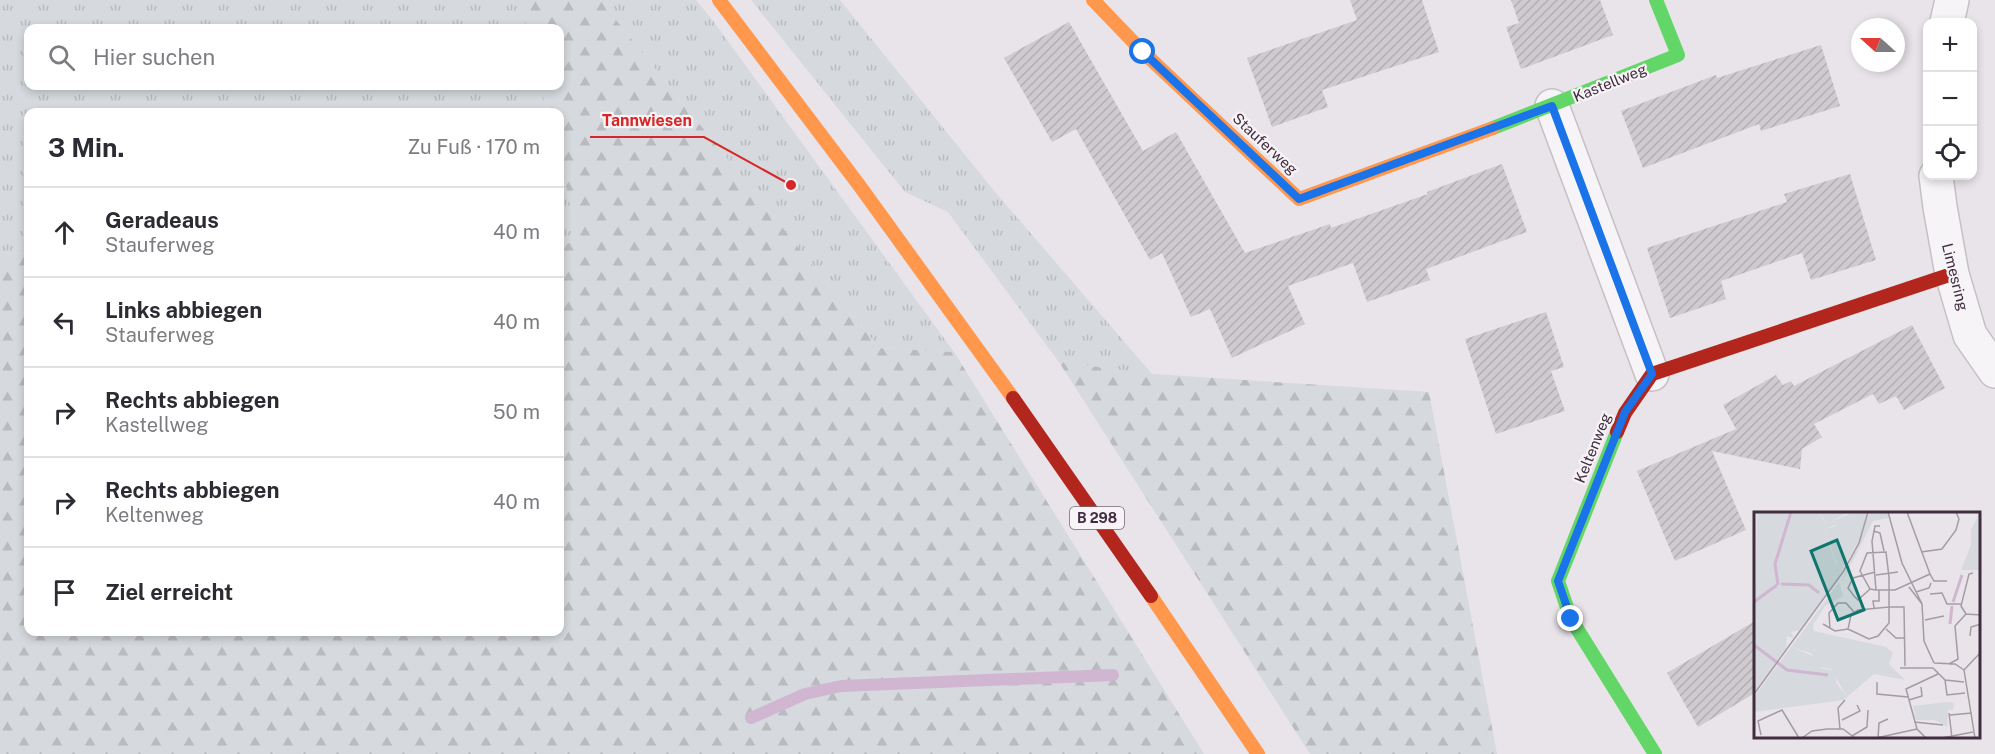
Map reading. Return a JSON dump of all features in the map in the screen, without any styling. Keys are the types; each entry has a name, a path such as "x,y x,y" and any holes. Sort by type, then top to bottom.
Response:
{"street":[{"name":"B 298","path":"719,0 932,284 1058,460 1258,754"},
{"name":"Stauferweg","path":"1093,0 1143,52 1299,199 1552,106"},
{"name":"Kastellweg","path":"1552,106 1677,55 1656,0"},
{"path":"1948,18 1952,0"},
{"path":"1552,106 1652,374 1952,274"},
{"name":"Limesring","path":"1937,180 1952,274 1970,335 1995,370"},
{"name":"Keltenweg","path":"1652,374 1625,412 1558,581 1571,619 1654,754"}],"green space":[{"path":"0,0 520,0 526,24 24,24 24,90 542,90 546,108 24,108 24,253 0,254"},
{"path":"520,0 600,0 879,348 954,352 1204,754 0,754 0,254 24,253 24,636 564,636 564,244 579,241 564,178 564,108 546,108 542,90 564,90 564,24 526,24"},
{"path":"600,0 696,0 954,352 879,348"},
{"path":"751,0 840,0 995,192 1152,374 1059,362 948,212 905,192"},
{"path":"564,178 579,241 564,244"},
{"path":"1059,362 1152,374 1429,392 1497,754 1310,754"}],"building":[{"path":"1350,0 1422,0 1439,52 1322,90 1328,107 1272,127 1247,58 1357,20"},
{"path":"1511,0 1600,0 1613,35 1521,69 1506,27 1519,23"},
{"path":"1069,22 1143,151 1176,132 1245,253 1330,224 1331,228 1428,194 1427,192 1502,164 1527,232 1426,269 1430,280 1367,302 1353,263 1288,286 1305,324 1232,358 1210,309 1191,317 1162,253 1150,260 1076,129 1052,142 1004,58"},
{"path":"1821,45 1840,106 1761,131 1759,124 1643,168 1621,111 1716,75 1717,78"},
{"path":"1850,174 1876,260 1811,280 1802,253 1721,281 1726,299 1670,318 1647,248 1787,202 1784,194"},
{"path":"1546,312 1564,367 1551,371 1565,411 1496,434 1465,339"},
{"path":"1912,325 1945,388 1904,410 1896,396 1879,404 1873,394 1814,424 1822,437 1802,449 1800,469 1712,451 1746,530 1675,561 1637,471 1736,429 1723,405 1776,375 1783,385 1791,381 1794,386"},
{"path":"1754,622 1754,694 1698,727 1667,673"}],"waterway":[{"path":"751,718 805,694 841,686 1113,675"}],"traffic: fast":[{"path":"1493,128 1678,55 1656,0"},
{"path":"1617,432 1558,581 1571,619 1655,754"}],"traffic: slow":[{"path":"719,0 859,185 1013,398"},
{"path":"1093,0 1143,52 1299,199 1493,128"},
{"path":"1151,596 1258,754"}],"traffic: jam":[{"path":"1617,432 1625,413 1652,374 1952,274"},
{"path":"1013,398 1151,596"}],"place":[{"name":"Tannwiesen","path":"791,185"}],"route":[{"path":"1143,52 1299,199 1552,106 1652,374 1625,412 1558,581 1571,619"}]}
